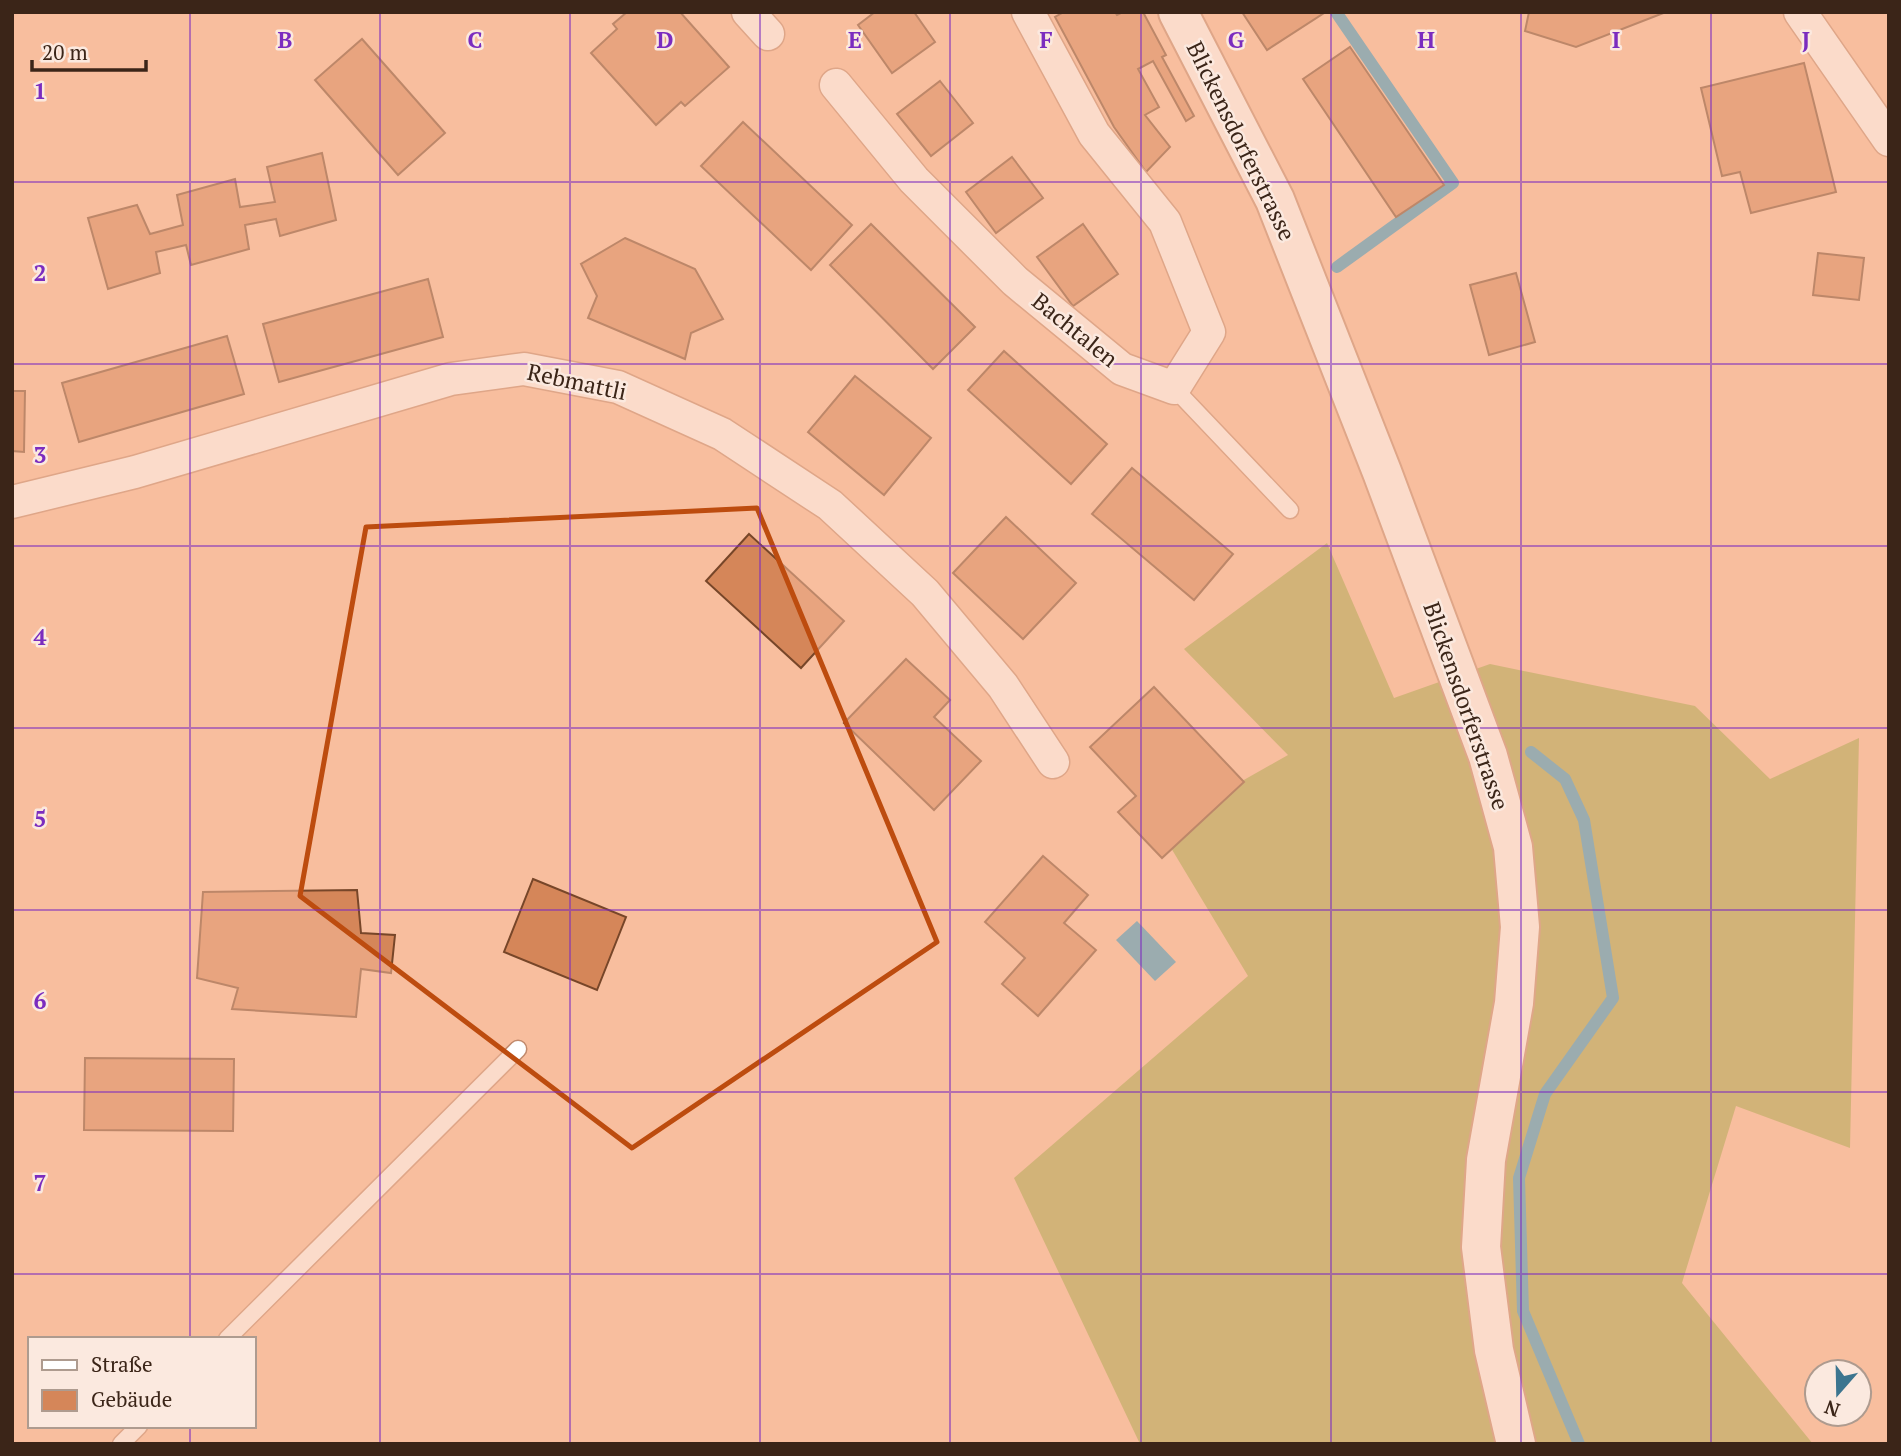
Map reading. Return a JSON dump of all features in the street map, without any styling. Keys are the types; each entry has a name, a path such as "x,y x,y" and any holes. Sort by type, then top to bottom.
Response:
{"street":[{"path":"1028,12 1094,134 1165,222 1209,332 1174,388"},
{"name":"Blickensdorferstrasse","path":"1178,12 1280,213 1382,472 1483,743 1513,847 1520,927 1514,1003 1486,1160 1481,1247 1494,1350 1517,1444"},
{"path":"1800,12 1889,140"},
{"name":"Bachtalen","path":"836,85 914,180 1015,281 1122,369 1174,388"},
{"name":"Rebmattli","path":"12,502 135,472 452,379 524,369 618,387 722,434 830,505 925,593 1003,686 1053,762"}],"lane":[{"path":"1174,388 1290,510"},
{"path":"229,1337 519,1049"},
{"path":"121,1444 137,1428"}],"highlighted area":[{"path":"757,508 937,942 632,1148 300,896 366,527"}],"shaded area":[{"path":"1327,543 1394,698 1490,664 1695,706 1770,779 1859,738 1850,1148 1736,1106 1682,1283 1813,1444 1140,1444 1014,1178 1248,976 1159,828 1288,755 1184,649"}],"water":[{"path":"1137,921 1176,962 1155,981 1116,940"}],"building":[{"path":"627,12 680,12 729,67 685,106 681,102 656,125 591,53 617,29 613,24"},
{"path":"875,12 914,12 935,42 892,73 858,25"},
{"path":"1064,12 1115,12 1117,15 1123,12 1143,12 1166,55 1162,57 1194,116 1186,121 1153,61 1138,69 1159,107 1145,115 1170,147 1146,172 1114,127 1055,17"},
{"path":"1242,12 1323,12 1324,13 1267,50"},
{"path":"1529,12 1666,12 1576,47 1525,31"},
{"path":"362,39 445,133 398,175 315,80"},
{"path":"1350,47 1444,185 1396,217 1303,79"},
{"path":"1804,63 1836,192 1751,213 1740,172 1722,176 1701,88"},
{"path":"940,81 973,123 931,156 897,114"},
{"path":"743,122 852,225 811,270 701,166"},
{"path":"322,153 336,220 280,236 276,219 245,225 249,249 191,265 186,245 156,252 160,273 108,289 88,218 137,205 150,234 183,225 177,195 235,179 240,207 275,202 267,167"},
{"path":"1012,157 1043,198 996,233 966,192"},
{"path":"871,224 975,327 933,369 830,265"},
{"path":"1083,224 1118,274 1073,306 1037,257"},
{"path":"625,238 695,269 723,319 691,333 685,359 588,318 597,296 581,264"},
{"path":"1818,253 1864,258 1859,300 1813,295"},
{"path":"1516,273 1535,342 1489,355 1470,285"},
{"path":"428,279 443,337 279,382 263,324"},
{"path":"227,336 244,394 79,442 62,383"},
{"path":"1004,351 1107,444 1071,484 968,390"},
{"path":"855,376 931,438 884,495 808,432"},
{"path":"12,391 25,391 24,452 12,451"},
{"path":"1132,468 1233,554 1194,600 1092,514"},
{"path":"1006,517 1076,583 1023,639 953,573"},
{"path":"749,534 844,621 801,668 706,581"},
{"path":"906,659 950,700 934,717 981,761 934,810 844,723"},
{"path":"1154,687 1244,782 1162,858 1118,812 1136,796 1090,747"},
{"path":"1043,856 1088,895 1064,923 1096,950 1038,1016 1002,984 1025,958 985,922"},
{"path":"533,879 626,917 597,990 504,952"},
{"path":"357,890 361,933 395,935 391,973 361,969 356,1017 232,1009 238,988 197,978 203,892"},
{"path":"85,1058 234,1059 233,1131 84,1130"}],"waterway":[{"path":"1336,12 1453,183 1337,267"},
{"path":"1531,752 1565,779 1584,820 1613,998 1545,1094 1519,1178 1523,1311 1579,1444"}]}
